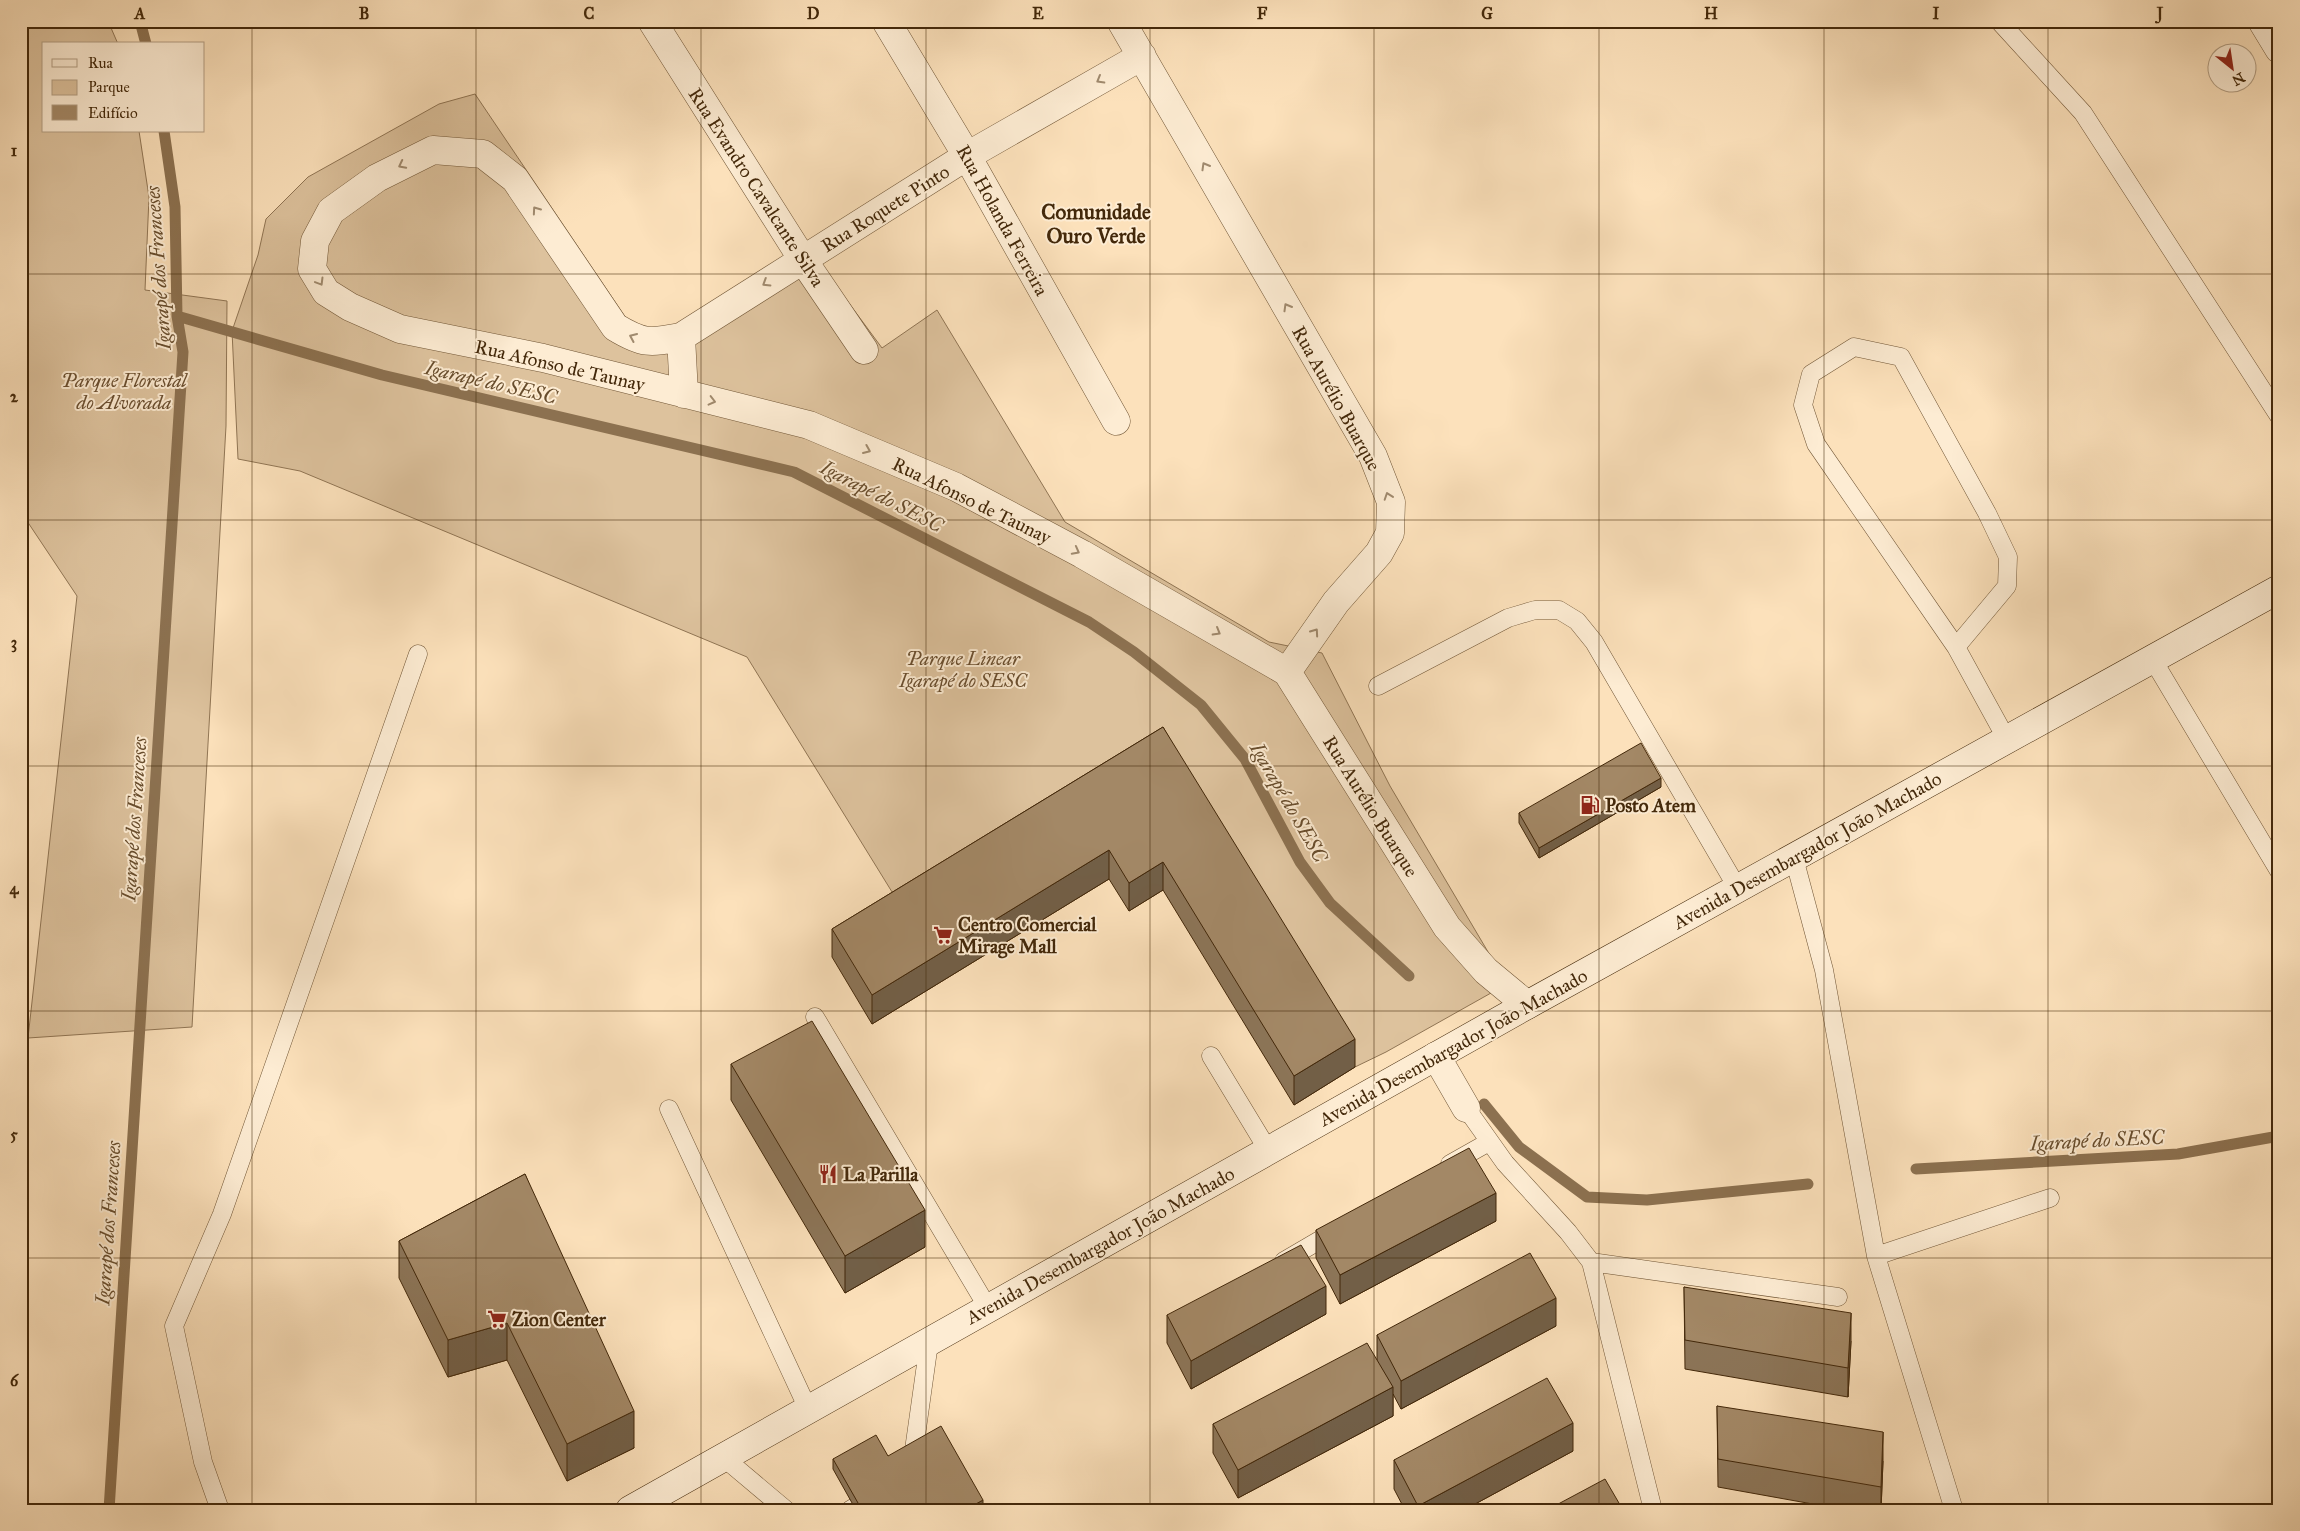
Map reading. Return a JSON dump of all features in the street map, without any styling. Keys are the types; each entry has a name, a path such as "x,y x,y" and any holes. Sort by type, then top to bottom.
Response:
{"street":[{"name":"Rua Evandro Cavalcante Silva","path":"652,21 803,260 864,350"},
{"name":"Rua Holanda Ferreira","path":"886,21 967,156 1116,421"},
{"name":"Rua Aurélio Buarque","path":"1121,21 1373,456 1391,502 1390,533 1379,553 1336,602 1287,672 1447,926 1486,971 1526,1005"},
{"path":"2262,21 2279,49"},
{"name":"Rua Roquete Pinto","path":"681,336 967,156 1142,56"},
{"name":"Rua Afonso de Taunay","path":"681,336 660,341 637,340 615,327 515,179 483,154 433,150 377,178 332,210 315,241 312,268 326,292 350,307 400,329 543,358 809,425 956,487 1082,554 1287,672"},
{"path":"681,336 684,394"},
{"name":"Avenida Desembargador João Machado","path":"630,1510 1526,1005 2279,589"},
{"path":"1436,1056 1466,1108"}],"lane":[{"path":"1999,21 2083,113 2279,416"},
{"path":"1956,647 2007,586 2008,556 1987,513 1901,357 1854,347 1811,374 1803,405 1816,444 1956,647 2007,740"},
{"path":"1378,686 1508,618 1535,610 1559,610 1578,621 1594,642 1738,888"},
{"path":"220,1510 203,1462 174,1326 222,1214 418,654"},
{"path":"2153,660 2279,871"},
{"path":"1794,858 1824,970 1876,1256 1954,1510"},
{"path":"815,1017 988,1308"},
{"path":"1211,1056 1268,1150"},
{"path":"1466,1108 1505,1164 1568,1232 1591,1262 1653,1510"},
{"path":"669,1109 808,1409"},
{"path":"1437,1172 1489,1142"},
{"path":"1876,1256 2050,1198"},
{"path":"1273,1267 1351,1222"},
{"path":"1591,1262 1838,1297"},
{"path":"904,1478 911,1473 928,1343"},
{"path":"723,1457 786,1510"},
{"path":"850,1510 888,1487"}],"green space":[{"name":"Parque Florestal do Alvorada","path":"21,21 108,21 117,42 42,42 42,132 139,132 149,197 145,290 227,301 226,426 192,1027 28,1038 77,596 21,512"},
{"name":"Parque Linear Igarapé do SESC","path":"475,94 626,318 654,338 820,264 882,348 937,310 1065,522 1269,642 1322,653 1390,786 1507,984 1386,1052 1355,1067 1163,755 905,913 747,657 300,471 238,459 232,331 258,255 266,219 308,177 439,104"}],"building":[{"name":"Centro Comercial Mirage Mall","path":"1163,727 1355,1039 1294,1076 1163,862 1129,883 1109,850 872,995 832,929"},
{"name":"Posto Atem","path":"1641,743 1661,778 1539,848 1519,813"},
{"name":"La Parilla","path":"812,1021 925,1210 845,1256 731,1064"},
{"path":"1469,1148 1496,1193 1340,1275 1316,1230"},
{"name":"Zion Center","path":"525,1174 634,1411 567,1444 507,1323 448,1340 399,1241"},
{"path":"1301,1245 1326,1286 1191,1361 1167,1315"},
{"path":"1530,1253 1556,1298 1401,1381 1377,1335"},
{"path":"1684,1287 1851,1313 1848,1368 1685,1340"},
{"path":"1367,1343 1393,1387 1238,1470 1213,1424"},
{"path":"1547,1378 1573,1423 1418,1506 1394,1460"},
{"path":"1717,1406 1883,1432 1881,1487 1718,1459"},
{"path":"941,1426 983,1500 965,1510 862,1510 833,1459 876,1435 888,1456"},
{"path":"1605,1479 1623,1510 1547,1510"}],"waterway":[{"name":"Igarapé dos Franceses","path":"140,21 145,42"},
{"name":"Igarapé dos Franceses","path":"109,1510 183,352 177,316 175,207 164,132"},
{"name":"Igarapé do SESC","path":"177,316 382,375 794,472 1089,622 1134,652 1201,705 1245,759 1300,862 1330,903 1409,976"},
{"name":"Igarapé do SESC","path":"1484,1104 1519,1147 1587,1197 1647,1200 1808,1184"},
{"name":"Igarapé do SESC","path":"1916,1169 2178,1154 2279,1136"}],"place":[{"name":"Posto Atem","path":"1590,805"},
{"name":"Centro Comercial Mirage Mall","path":"943,935"},
{"name":"La Parilla","path":"828,1174"},
{"name":"Zion Center","path":"497,1319"}],"district":[{"name":"Comunidade Ouro Verde","path":"1096,224"}]}
